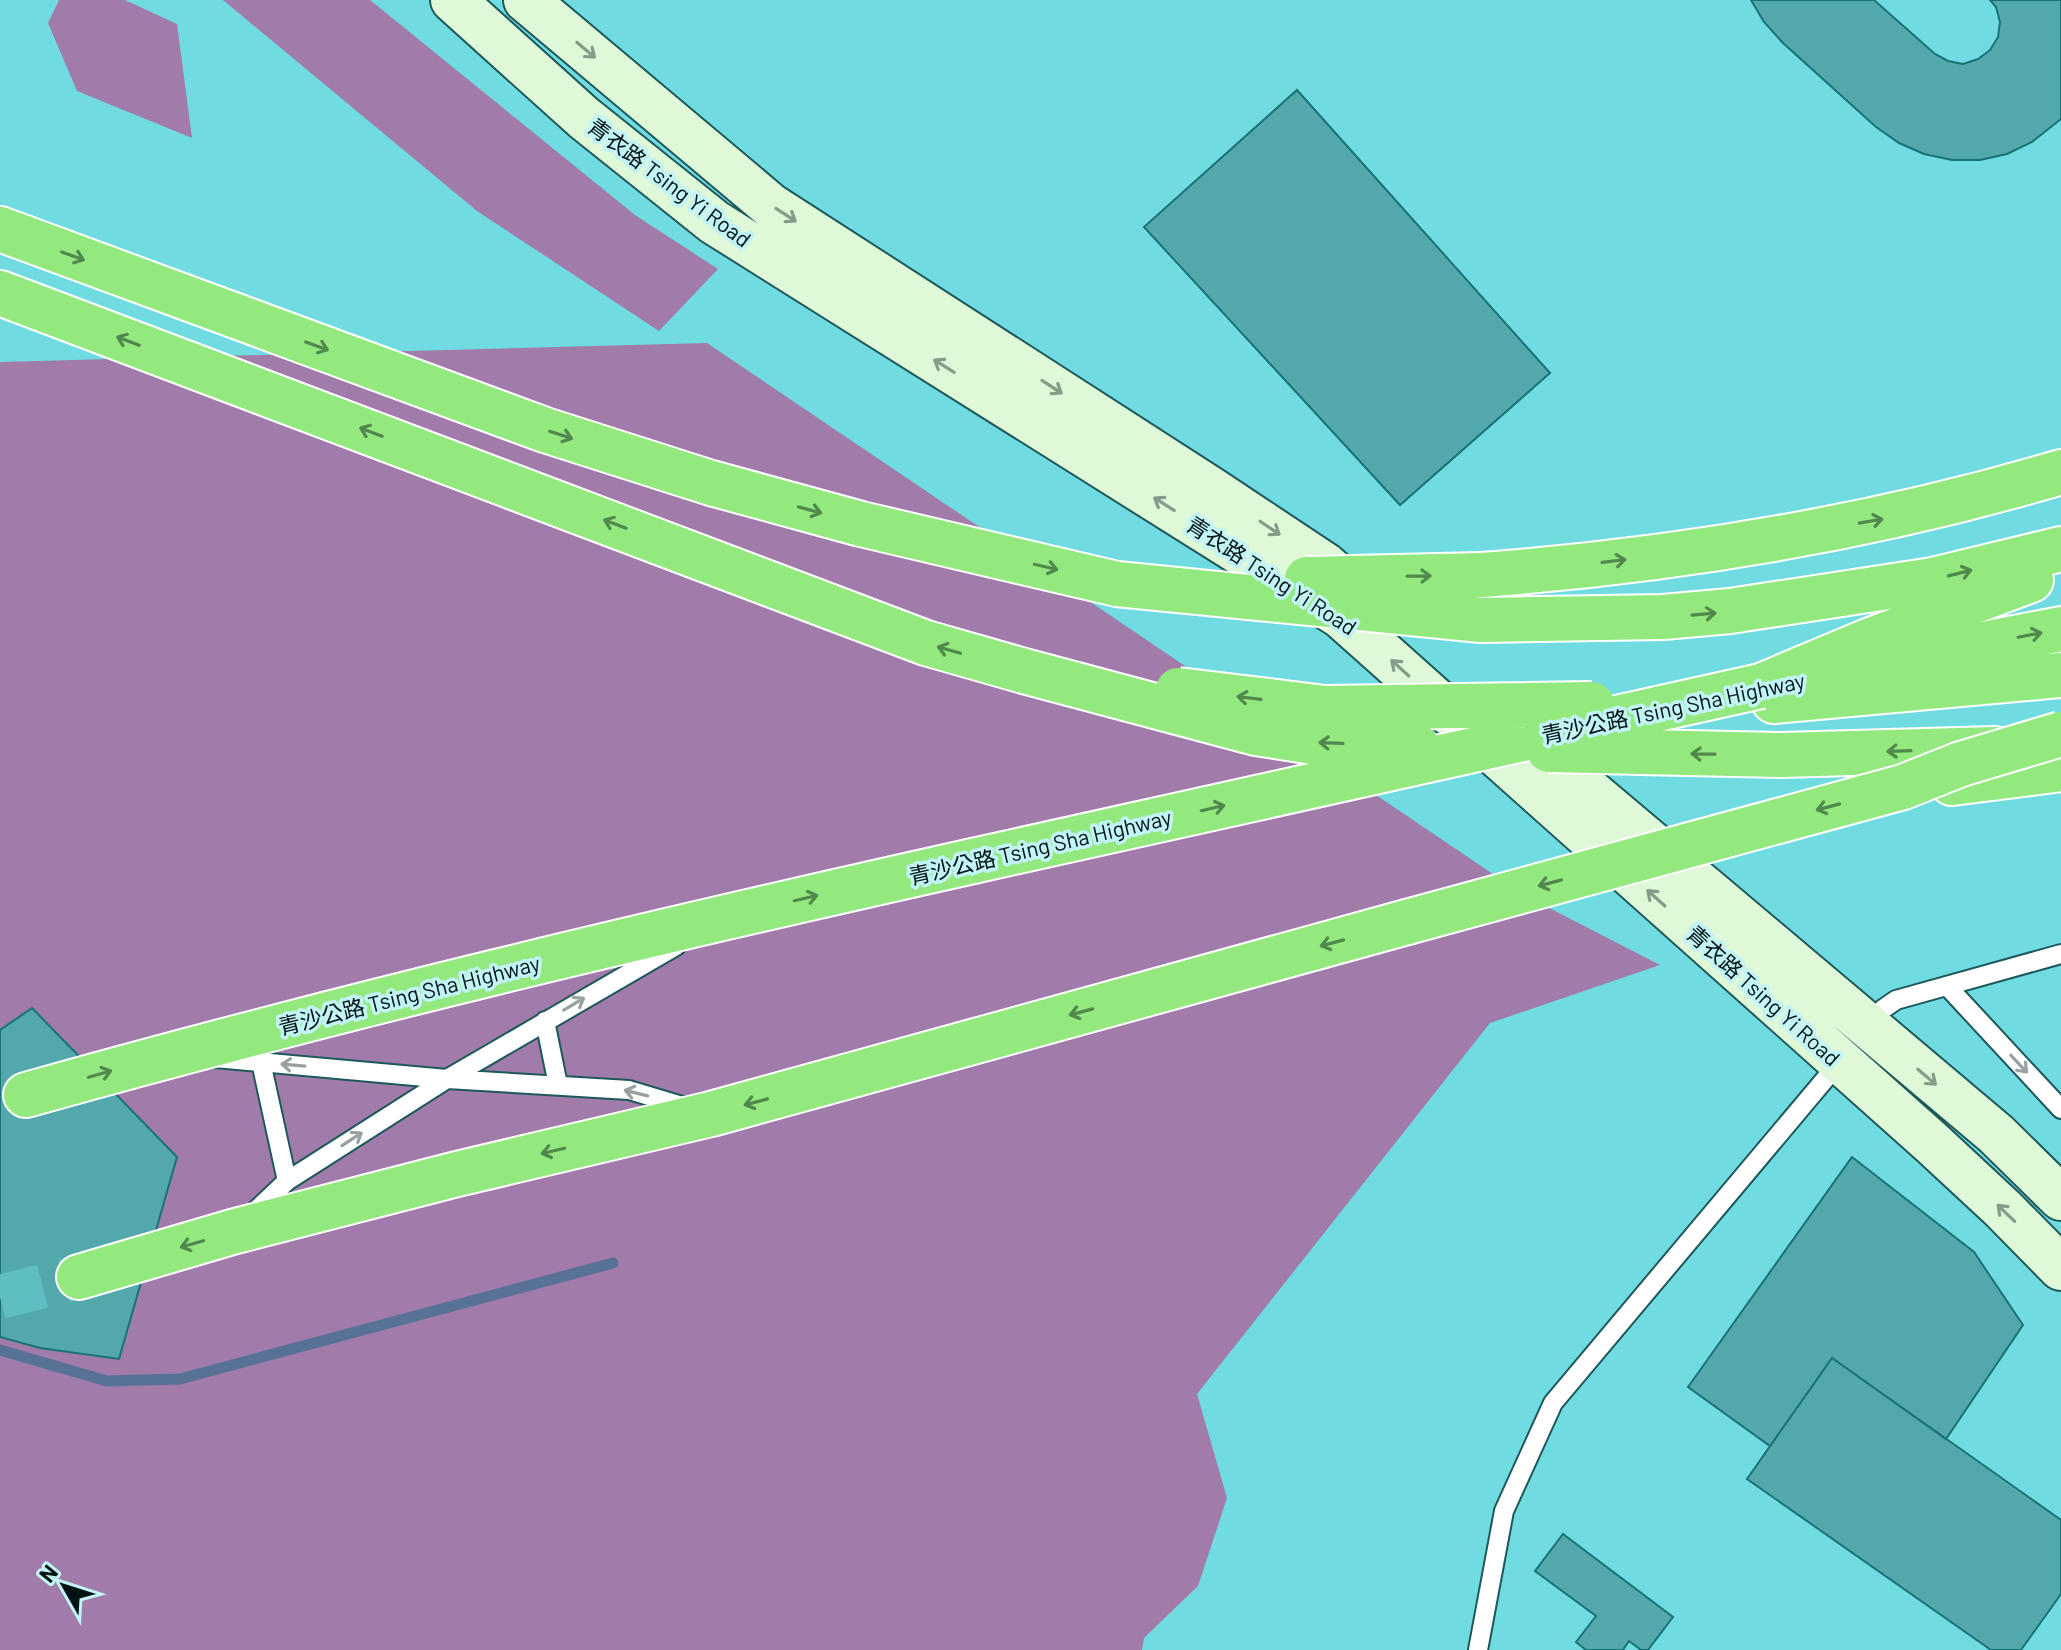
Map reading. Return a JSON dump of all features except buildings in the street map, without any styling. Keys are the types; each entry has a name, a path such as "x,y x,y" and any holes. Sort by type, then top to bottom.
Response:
{"highway":[{"path":"0,229 545,430 696,479 861,524 1117,584 1481,620 1663,617 1730,611 1933,580 2061,549"},
{"path":"0,293 913,638 1256,733 1313,742 1781,755 2061,748"},
{"path":"1117,584 1482,575 1667,555 1899,516 2061,472"},
{"path":"1761,686 1868,641 2061,568"},
{"name":"青沙公路 Tsing Sha Highway","path":"26,1095 174,1054 730,915 1761,686 2061,629"},
{"path":"1024,671 1325,708 1774,701 2061,675"},
{"path":"79,1277 232,1232 457,1174 711,1114 1903,787 1961,764 2061,734"},
{"path":"1903,787 2061,769"}],"main road":[{"name":"青衣路 Tsing Yi Road","path":"453,0 584,118 714,222 1341,616 1853,1044 1996,1134 2061,1198"},
{"name":"青衣路 Tsing Yi Road","path":"526,0 771,206 1325,565 1853,1044 2061,1268"}],"lane":[{"path":"232,1232 287,1181 447,1079 730,915"},
{"path":"1478,1650 1504,1511 1553,1403 1853,1044 1883,1009 1896,1000 2061,954"},
{"path":"1947,986 2061,1109"},
{"path":"545,1021 558,1085"},
{"path":"174,1054 447,1079 629,1090 711,1114"},
{"path":"261,1062 287,1181"}],"shaded area":[{"path":"59,0 125,0 177,24 192,138 77,91 48,23"},
{"path":"223,0 370,0 635,215 718,269 659,331 477,211"},
{"path":"707,343 1524,895 1660,965 1490,1023 1197,1394 1227,1498 1198,1586 1144,1638 1142,1650 0,1650 0,362"}],"waterway":[{"path":"0,1350 107,1381 180,1379 613,1263"}],"tunnel":[{"path":"0,1297 79,1277"}]}
